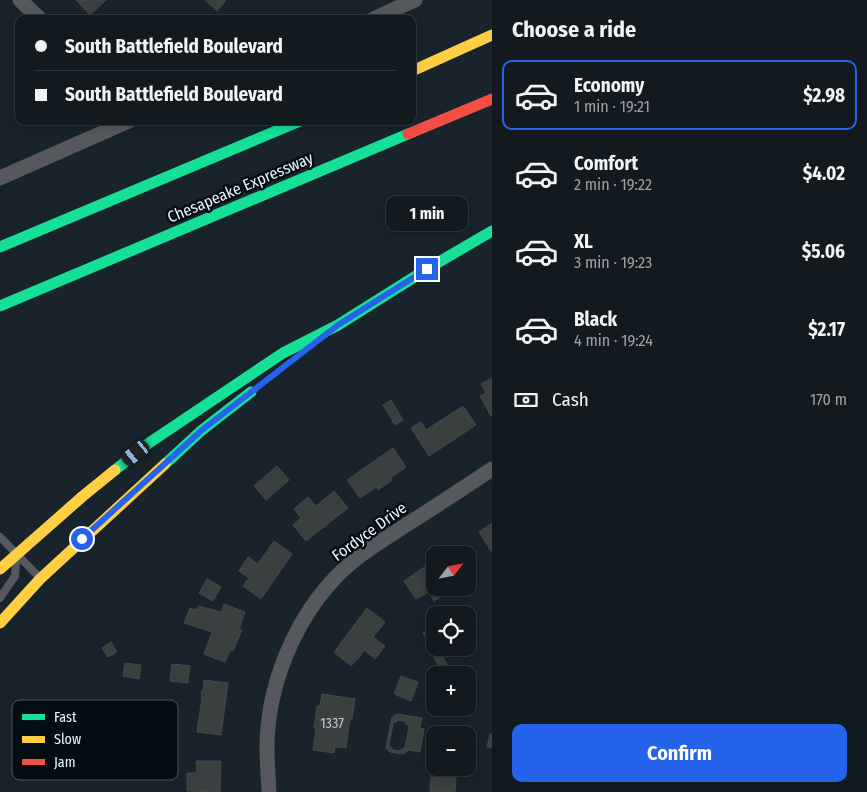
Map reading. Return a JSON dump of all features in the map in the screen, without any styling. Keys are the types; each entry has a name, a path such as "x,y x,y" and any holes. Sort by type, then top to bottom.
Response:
{"main road":[{"path":"416,69 492,36"},
{"name":"Chesapeake Expressway","path":"0,306 492,99"},
{"path":"0,247 290,125"},
{"path":"0,569 83,496 149,443 283,354 338,325 492,230"},
{"path":"292,360 338,325"},
{"path":"0,623 40,578 202,430 262,384"}],"street":[{"path":"20,0 36,15"},
{"path":"381,15 415,0"},
{"path":"0,178 119,125"},
{"name":"Fordyce Drive","path":"269,792 267,742 270,711 277,681 287,653 304,619 320,596 352,562 492,469"}],"lane":[{"path":"0,538 40,578"},
{"path":"0,598 15,576 16,553"}],"building":[{"path":"76,0 106,0 90,15"},
{"path":"205,0 226,0 217,11"},
{"path":"492,378 491,416 480,396 486,393 481,384"},
{"path":"391,400 403,420 395,425 383,405"},
{"path":"463,406 476,425 429,456 411,428 421,422 426,430"},
{"path":"393,448 406,467 390,478 392,480 378,490 376,487 360,498 347,480"},
{"path":"277,466 289,480 266,500 254,486"},
{"path":"334,491 348,508 306,541 293,525 301,518 294,509 308,497 316,506"},
{"path":"492,523 492,552 479,532"},
{"path":"274,541 292,554 261,599 243,586 249,578 239,571 248,557 258,564"},
{"path":"426,566 426,594 416,599 404,581"},
{"path":"207,579 221,587 213,601 199,593"},
{"path":"431,596 442,596 434,601"},
{"path":"224,604 245,612 239,629 242,630 233,651 230,650 225,662 204,654 212,632 184,623 190,608 196,610 198,606 221,612"},
{"path":"367,608 385,622 373,637 385,646 375,659 364,650 351,666 334,652"},
{"path":"111,642 117,652 108,657 102,648"},
{"path":"433,656 441,656 447,664 439,666"},
{"path":"125,663 141,665 139,679 123,676"},
{"path":"172,664 190,666 188,683 170,681"},
{"path":"401,676 418,682 411,701 394,694"},
{"path":"204,680 228,683 221,735 197,732"},
{"path":"322,694 355,699 346,748 335,747 334,753 313,750 317,706 320,706"},
{"path":"397,714 422,718 420,728 424,729 420,752 409,750 403,754 390,752 386,748 392,717","holes":["398,720 404,721 409,727 405,747 399,751 393,750 389,745 393,724"]},
{"path":"490,734 492,734 492,748 487,747"},
{"path":"196,761 221,761 220,792 187,791 187,773 197,773"},
{"path":"439,776 456,777 455,792 430,792 431,777 439,778"}],"traffic: fast":[{"path":"0,247 290,125"},
{"path":"0,306 408,134"},
{"path":"115,470 149,443 283,353 338,325 492,231"},
{"path":"165,464 202,430 251,392"}],"traffic: slow":[{"path":"416,69 492,35"},
{"path":"0,623 40,579 165,464"},
{"path":"0,569 115,470"}],"traffic: jam":[{"path":"408,134 492,99"}],"route":[{"path":"82,539 202,430 338,325 427,269"}]}
